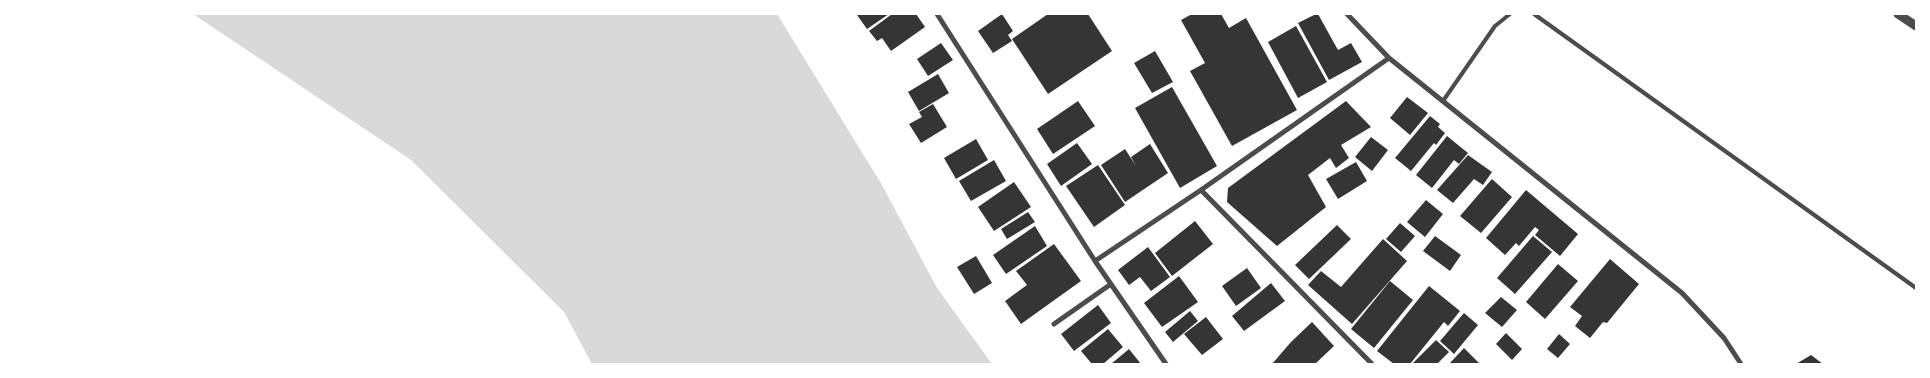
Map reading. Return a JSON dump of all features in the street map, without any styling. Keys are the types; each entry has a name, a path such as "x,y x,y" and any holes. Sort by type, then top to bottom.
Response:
{"street":[{"path":"937,14 1095,262 1166,364"},
{"path":"1347,14 1389,58 1682,293 1724,338 1741,364"},
{"path":"1898,14 1916,26"},
{"path":"1095,262 1389,58"},
{"path":"1201,190 1372,364"},
{"path":"1054,324 1111,284"}],"lane":[{"path":"1443,101 1495,26 1510,14"},
{"path":"1534,14 1916,288"}],"shaded area":[{"path":"193,14 777,14 882,185 937,288 992,364 592,364 564,312 411,160"}],"building":[{"path":"889,14 867,29 857,15"},
{"path":"892,14 916,14 925,27 891,51 882,38 877,41 869,31"},
{"path":"1002,14 1013,31 1008,35 1012,41 993,53 978,31"},
{"path":"1048,14 1088,14 1112,51 1048,94 1012,39"},
{"path":"1192,14 1221,14 1229,28 1246,18 1297,110 1232,146 1190,71 1205,63 1181,20"},
{"path":"1318,14 1338,50 1351,43 1362,62 1329,80 1298,23"},
{"path":"1296,26 1327,82 1298,98 1268,42"},
{"path":"941,43 953,60 928,76 917,59"},
{"path":"1155,51 1173,82 1152,93 1134,63"},
{"path":"938,74 949,93 919,111 908,92"},
{"path":"1172,87 1217,166 1180,188 1135,108"},
{"path":"1407,97 1428,113 1410,135 1390,118"},
{"path":"1078,101 1095,126 1053,154 1037,129"},
{"path":"1346,101 1371,127 1341,145 1349,158 1336,168 1330,158 1308,175 1326,207 1277,246 1227,202 1228,188"},
{"path":"933,104 947,127 921,143 909,124 922,117 919,112"},
{"path":"1430,116 1440,124 1438,127 1445,133 1436,145 1434,143 1411,171 1395,158"},
{"path":"1447,136 1468,153 1459,164 1454,160 1432,188 1416,175"},
{"path":"1371,137 1388,150 1372,171 1355,157"},
{"path":"976,139 988,160 956,179 944,158"},
{"path":"1077,143 1092,164 1061,186 1047,164"},
{"path":"1150,144 1168,173 1125,202 1101,165 1125,149 1136,166 1131,157"},
{"path":"1468,155 1492,172 1483,185 1474,179 1453,203 1437,190"},
{"path":"994,160 1006,181 971,201 959,181"},
{"path":"1356,162 1367,181 1338,199 1326,179"},
{"path":"1098,165 1125,205 1094,227 1066,186"},
{"path":"1492,179 1512,197 1481,233 1460,216"},
{"path":"1014,182 1031,207 994,231 978,207"},
{"path":"1526,190 1578,234 1560,256 1535,235 1539,230 1535,227 1519,246 1516,243 1505,255 1486,238"},
{"path":"1426,200 1443,214 1425,237 1407,222"},
{"path":"1028,212 1035,222 1007,239 1001,229"},
{"path":"1195,221 1213,244 1172,276 1155,253"},
{"path":"1400,223 1415,236 1401,252 1386,239"},
{"path":"1337,225 1351,239 1309,279 1295,265"},
{"path":"1035,226 1047,246 1006,274 993,255"},
{"path":"1435,236 1461,255 1450,271 1423,251"},
{"path":"1533,236 1552,252 1515,294 1497,278"},
{"path":"1383,239 1407,261 1352,324 1308,285 1321,271 1341,287"},
{"path":"1054,244 1081,281 1021,324 1005,301 1027,285 1016,271"},
{"path":"1148,247 1170,277 1151,291 1140,277 1129,285 1118,270"},
{"path":"976,256 992,283 974,294 957,267"},
{"path":"1610,259 1639,284 1607,323 1603,322 1590,338 1575,326 1582,316 1570,307"},
{"path":"1558,264 1578,281 1545,319 1526,302"},
{"path":"1247,268 1261,288 1236,306 1222,286"},
{"path":"1179,276 1198,302 1162,327 1144,303"},
{"path":"1390,281 1413,300 1374,348 1351,329"},
{"path":"1271,283 1285,301 1244,331 1232,316"},
{"path":"1429,286 1460,311 1448,326 1444,322 1410,364 1394,364 1377,351"},
{"path":"1501,297 1517,310 1502,327 1485,313"},
{"path":"1098,305 1111,323 1074,351 1061,334"},
{"path":"1190,311 1198,321 1173,342 1165,332"},
{"path":"1464,313 1478,325 1454,354 1440,341"},
{"path":"1206,317 1223,339 1202,355 1184,334"},
{"path":"1312,322 1334,346 1315,364 1272,364 1291,342"},
{"path":"1108,329 1123,347 1103,364 1092,364 1081,351"},
{"path":"1506,333 1522,349 1512,360 1496,344"},
{"path":"1559,334 1570,344 1558,358 1547,349"},
{"path":"1436,340 1449,352 1437,364 1412,364"},
{"path":"1464,348 1480,364 1449,364"},
{"path":"1129,349 1141,364 1111,364"},
{"path":"1811,355 1823,364 1796,364"}]}
